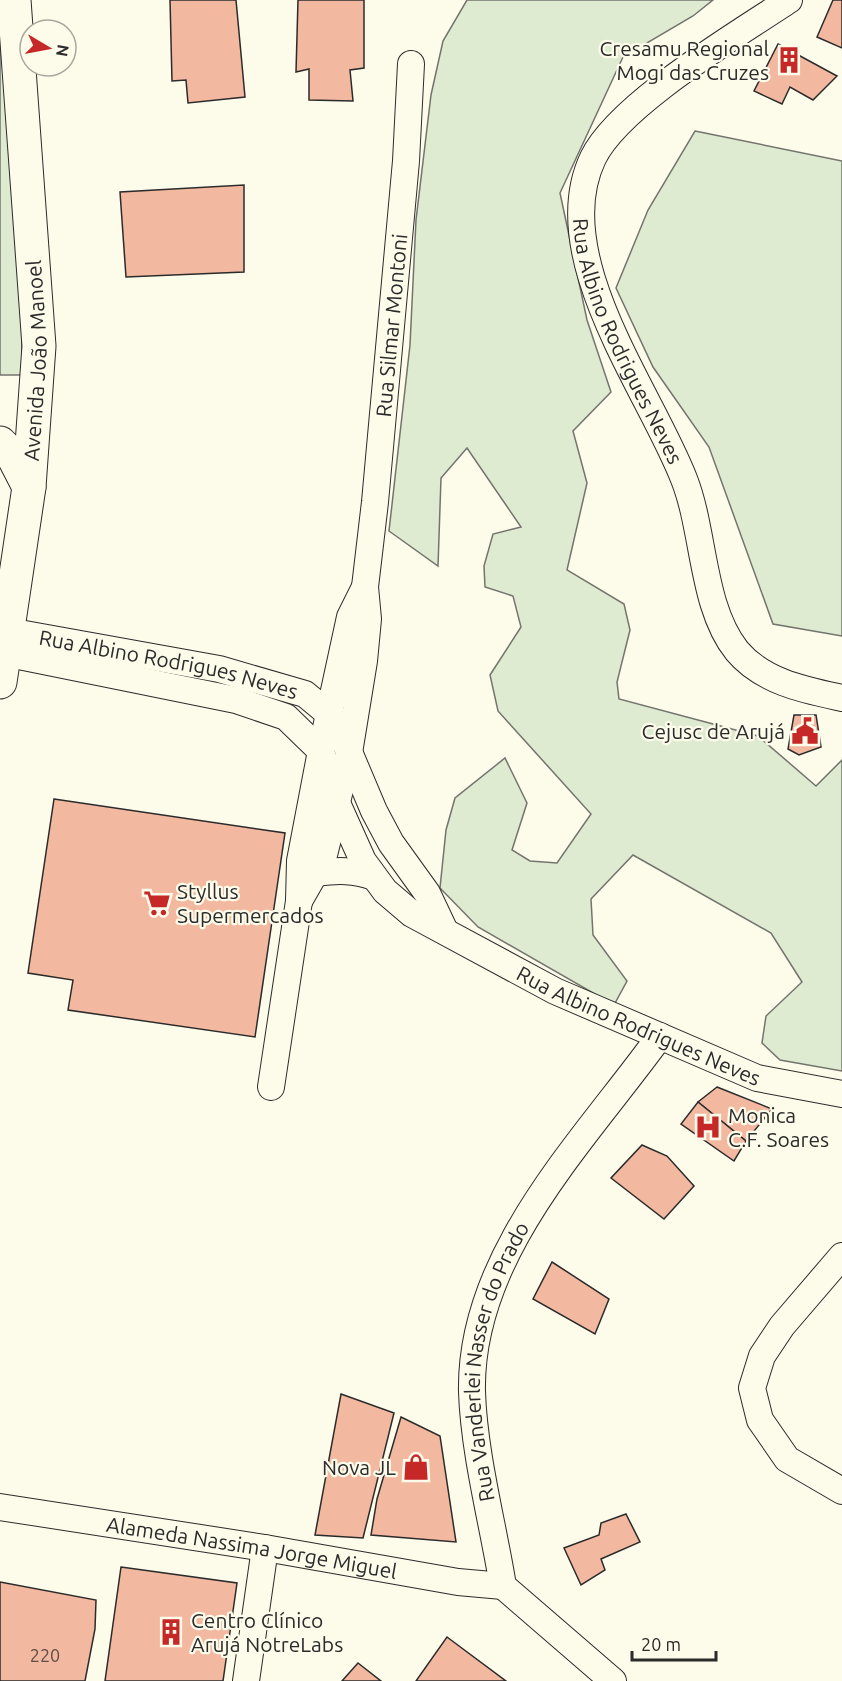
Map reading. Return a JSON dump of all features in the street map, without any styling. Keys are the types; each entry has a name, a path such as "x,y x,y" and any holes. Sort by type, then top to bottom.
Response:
{"main road":[{"name":"Avenida João Manoel","path":"4,655 29,487 39,346 14,0"},
{"path":"0,443 13,456 29,487"}],"street":[{"name":"Rua Albino Rodrigues Neves","path":"789,0 682,71 609,133 593,159 582,193 582,235 599,299 612,334 685,480 716,612 737,651 771,679 842,698"},
{"name":"Rua Silmar Montoni","path":"299,901 323,859 337,803 349,753 368,619 365,587 375,502 406,161 411,64"},
{"name":"Rua Silmar Montoni","path":"271,1087 299,901 300,861 328,713 351,617 365,587"},
{"name":"Rua Albino Rodrigues Neves","path":"4,655 219,669 305,694 328,713 344,740 374,811 391,843 427,893 444,929"},
{"name":"Rua Albino Rodrigues Neves","path":"4,655 236,700 286,717 321,751 337,803 351,838 374,877 385,891 412,914 444,929 555,991 758,1078 842,1094"},
{"path":"316,873 358,871 374,877"},
{"name":"Rua Vanderlei Nasser do Prado","path":"503,1586 472,1392 478,1336 495,1281 525,1218 554,1174 660,1036"},
{"path":"842,1256 782,1326 762,1356 752,1388 759,1420 787,1459 842,1491"},
{"name":"Alameda Nassima Jorge Miguel","path":"0,1507 265,1548 458,1582 503,1586"},
{"path":"246,1681 265,1548"},
{"path":"503,1586 614,1681"}],"green space":[{"path":"0,0 21,250 22,375 0,375"},
{"path":"467,0 713,0 693,16 623,57 560,193 587,320 611,392 573,431 587,483 567,570 624,604 630,630 617,682 619,699 758,736 816,786 842,760 842,1071 780,1060 762,1043 766,1016 802,982 771,933 633,855 591,899 593,935 627,981 614,1005 478,927 440,888 446,830 455,798 505,758 527,803 512,850 530,861 557,863 591,814 498,711 490,675 521,627 513,596 485,587 484,566 493,534 521,527 467,448 441,478 438,566 389,531 410,345 416,220 431,95 443,41"},
{"path":"695,131 842,161 842,636 773,624 709,447 653,367 616,288 648,210"}],"building":[{"path":"170,0 236,0 245,97 188,103 186,80 172,81"},
{"path":"298,0 364,0 364,68 350,70 353,101 309,100 309,69 296,72"},
{"path":"833,0 842,0 842,48 817,37"},
{"name":"Cresamu Regional Mogi das Cruzes","path":"778,44 837,76 813,100 790,87 782,104 754,91"},
{"path":"244,185 244,272 126,277 120,192"},
{"name":"Cejusc de Arujá","path":"794,715 816,715 821,747 799,755 788,749"},
{"name":"Styllus Supermercados","path":"54,799 285,833 255,1037 68,1010 73,980 28,973"},
{"path":"717,1087 772,1109 746,1141 698,1102"},
{"path":"698,1102 746,1141 734,1161 681,1124"},
{"path":"642,1145 667,1156 694,1186 664,1219 611,1178"},
{"path":"552,1262 609,1299 595,1334 533,1299"},
{"name":"Nova JL","path":"341,1394 394,1413 363,1538 315,1535"},
{"name":"Nova JL","path":"401,1417 440,1436 456,1542 371,1535 377,1499"},
{"path":"626,1514 640,1542 601,1559 605,1570 581,1585 564,1548 599,1535 601,1523"},
{"name":"Centro Clínico Arujá NotreLabs","path":"121,1567 237,1583 223,1681 105,1681"},
{"path":"0,1582 96,1600 95,1629 85,1681 0,1681"},
{"path":"447,1637 506,1681 416,1681"},
{"path":"358,1663 381,1681 342,1681"}],"place":[{"name":"Cresamu Regional Mogi das Cruzes","path":"789,60"},
{"name":"Cejusc de Arujá","path":"805,731"},
{"name":"Styllus Supermercados","path":"157,903"},
{"name":"Monica C.F. Soares","path":"708,1127"},
{"name":"Nova JL","path":"416,1467"},
{"name":"Centro Clínico Arujá NotreLabs","path":"171,1632"}]}
